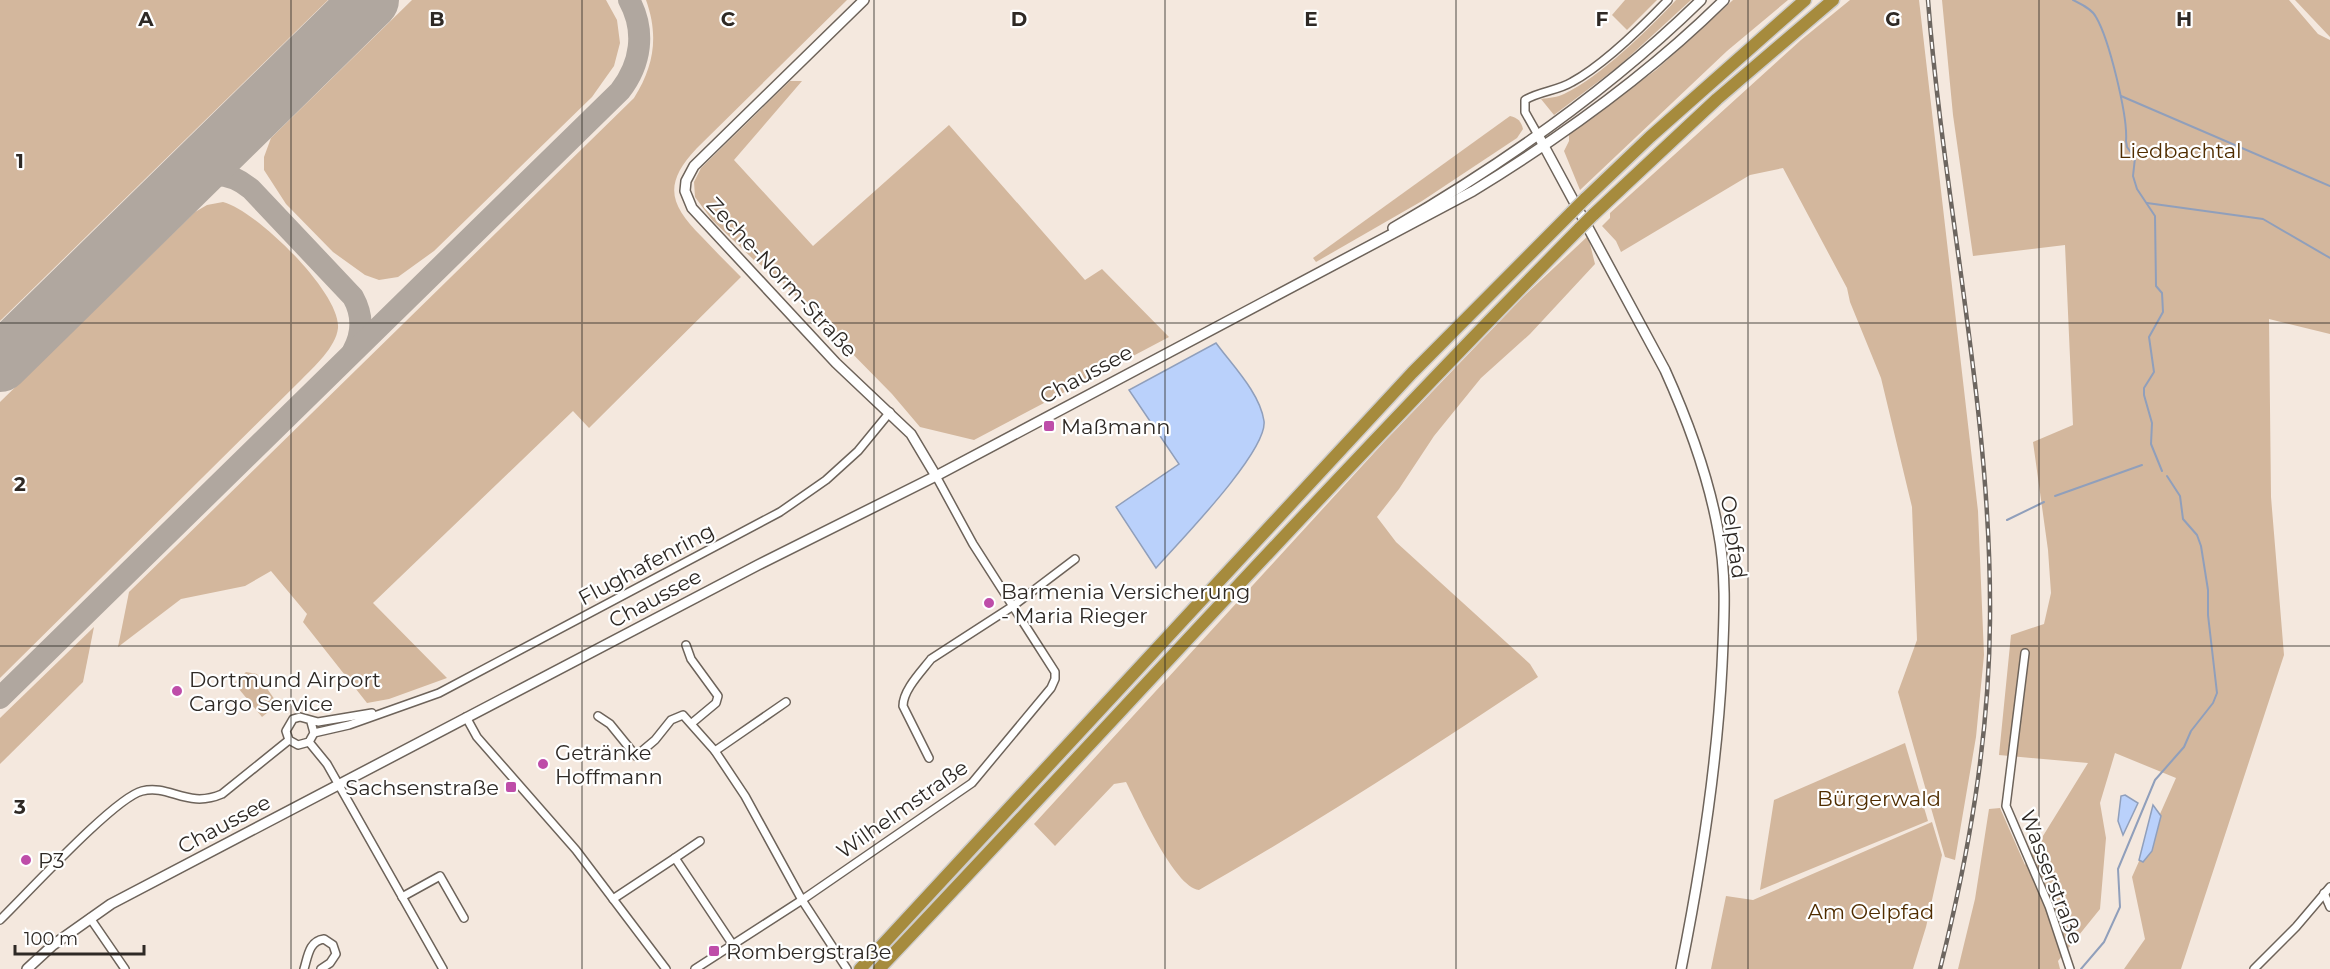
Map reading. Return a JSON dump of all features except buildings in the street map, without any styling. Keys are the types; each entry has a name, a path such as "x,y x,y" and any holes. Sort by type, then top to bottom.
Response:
{"highway":[{"path":"860,969 1412,373 1585,199 1658,130 1805,0"},
{"path":"879,969 1107,730 1430,380 1593,215 1717,99 1833,0"}],"main road":[{"name":"Zeche-Norm-Straße","path":"864,0 694,166 686,181 685,191 692,208 712,232 836,363 911,434 936,476"},
{"name":"Chaussee","path":"1311,276 1470,182 1560,121 1631,64 1701,0"},
{"name":"Chaussee","path":"27,969 53,945 90,918 338,784 758,565 936,476 1442,208 1545,147 1631,82 1724,0"},
{"name":"Oelpfad","path":"1538,135 1665,370 1682,407 1708,486 1719,531 1725,611 1716,758 1681,969"}],"street":[{"path":"1538,135 1525,112 1525,100 1534,95 1561,88 1576,80 1640,28 1668,0"},
{"name":"Flughafenring","path":"314,733 393,710 458,683 780,512 826,480 858,451 890,412"},
{"name":"Wilhelmstraße","path":"695,969 802,900 972,783 1056,680 1055,672 973,544 936,476"},
{"path":"929,758 903,706 905,696 931,659 1013,606 1074,559"},
{"path":"686,645 691,659 718,696 716,703 692,723"},
{"name":"Wasserstraße","path":"2025,653 2005,796 2006,806 2049,906 2070,969"},
{"path":"715,751 786,702"},
{"name":"Flughafenring","path":"0,920 122,801 148,790 195,800 212,798 222,794 289,740 286,731 293,719 300,717 311,722 393,710"},
{"path":"598,716 610,724 636,756 675,718 685,716 692,723 715,751 745,796 802,900 847,969"},
{"path":"466,717 477,737 548,815 666,969"},
{"path":"289,740 298,745 309,742 314,733 311,722"},
{"path":"309,742 338,784 443,969"},
{"path":"613,899 700,841"},
{"path":"675,858 733,945"},
{"path":"402,897 440,876 464,918"},
{"path":"2254,969 2330,887"},
{"path":"2324,893 2330,907"},
{"path":"90,918 125,969"},
{"path":"304,969 310,948 316,942 324,939 333,945 336,954 330,963 321,969"}],"green space":[{"path":"0,0 328,0 0,321"},
{"path":"412,0 606,0 617,20 620,43 614,66 592,97 434,251 398,277 379,280 365,275 333,252 286,204 264,170 264,157 271,138"},
{"path":"646,0 847,0 697,148 679,172 674,194 677,204 691,225 741,277 589,428 573,411 373,603 447,678 389,699 367,703 303,622 307,614 271,571 245,586 181,599 118,647 129,592 634,98 646,74 652,50 652,26"},
{"path":"1625,0 1657,0 1627,30 1612,15"},
{"path":"1676,0 1691,0 1619,66 1554,115 1541,99 1556,97 1578,87 1608,65"},
{"path":"1733,0 1788,0 1727,51 1580,190 1564,151 1569,141 1569,133 1656,70"},
{"path":"1850,0 1919,0 1978,511 1984,655 1976,737 1955,860 1945,857 1898,692 1917,640 1912,507 1881,378 1850,302 1847,288 1783,168 1750,175 1621,252 1616,241 1602,226 1610,218 1610,213 1801,40"},
{"name":"Liedbachtal","path":"1942,0 2289,0 2318,34 2330,40 2330,334 2269,319 2271,497 2284,655 2181,969 2124,969 2145,939 2132,877 2176,778 2115,753 2100,803 2106,838 2100,909 2058,961 2060,969 1958,969 1975,899 1989,809 2000,808 2025,865 2088,763 1999,755 2011,635 2044,624 2051,593 2048,550 2033,442 2073,425 2065,245 1973,256 1953,115"},
{"path":"2295,0 2330,0 2330,37"},
{"path":"790,81 802,81 734,160 813,246 949,125 1085,280 1102,269 1169,337 974,440 920,427 892,394 776,276 754,260 712,220 695,197 694,182 701,168"},
{"path":"1510,116 1519,120 1523,129 1517,138 1422,201 1316,262 1313,258"},
{"path":"223,202 238,208 275,236 312,275 335,313 338,328 333,342 312,369 0,678 0,402 195,212 207,205"},
{"path":"1588,236 1595,264 1530,334 1481,378 1434,436 1399,489 1377,517 1396,542 1530,664 1538,677 1370,786 1199,890 1189,885 1168,861 1126,782 1114,784 1055,846 1034,824 1384,442 1523,297"},
{"path":"94,627 83,682 0,764 0,718"},
{"path":"246,672 257,674 275,700 273,708 262,717 234,683"},
{"name":"Bürgerwald","path":"1905,743 1928,821 1760,890 1774,800"},
{"name":"Am Oelpfad","path":"1932,822 1942,855 1926,927 1913,969 1711,969 1726,896 1753,900"}],"water":[{"path":"1216,343 1257,400 1264,421 1261,435 1238,474 1156,568 1116,507 1179,464 1129,390"},
{"path":"2125,795 2138,803 2123,835 2118,821 2121,796"},
{"path":"2153,805 2161,816 2152,851 2143,862 2139,860"}],"waterway":[{"path":"2073,0 2092,12 2101,28 2112,59 2121,97 2127,147 2135,158 2133,176 2137,189 2155,216 2156,286 2162,293 2163,312 2149,337 2154,372 2144,388 2144,395 2152,423 2151,444 2162,471"},
{"path":"2121,96 2330,186"},
{"path":"2147,203 2263,219 2330,258"},
{"path":"2055,496 2142,465"},
{"path":"2081,969 2104,942 2120,907 2118,869 2155,780 2184,747 2191,731 2213,703 2217,693 2208,615 2208,590 2201,546 2197,535 2183,519 2180,496 2167,476"},
{"path":"2007,520 2044,502"}],"taxiway":[{"path":"0,698 620,91 633,70 639,47 638,24 629,0"},
{"path":"171,195 190,182 220,175 230,177 251,189 353,297 360,317 359,338 353,351"}],"runway":[{"path":"0,363 370,0"}],"railway":[{"path":"1928,0 1935,78 1966,310 1983,464 1989,542 1990,620 1986,709 1976,796 1960,883 1940,969"}],"place":[{"name":"Maßmann","path":"1049,426"},
{"name":"Barmenia Versicherung - Maria Rieger","path":"989,603"},
{"name":"Dortmund Airport Cargo Service","path":"177,691"},
{"name":"Getränke Hoffmann","path":"543,764"},
{"name":"Sachsenstraße","path":"511,787"},
{"name":"P3","path":"26,860"},
{"name":"Rombergstraße","path":"714,951"}]}
